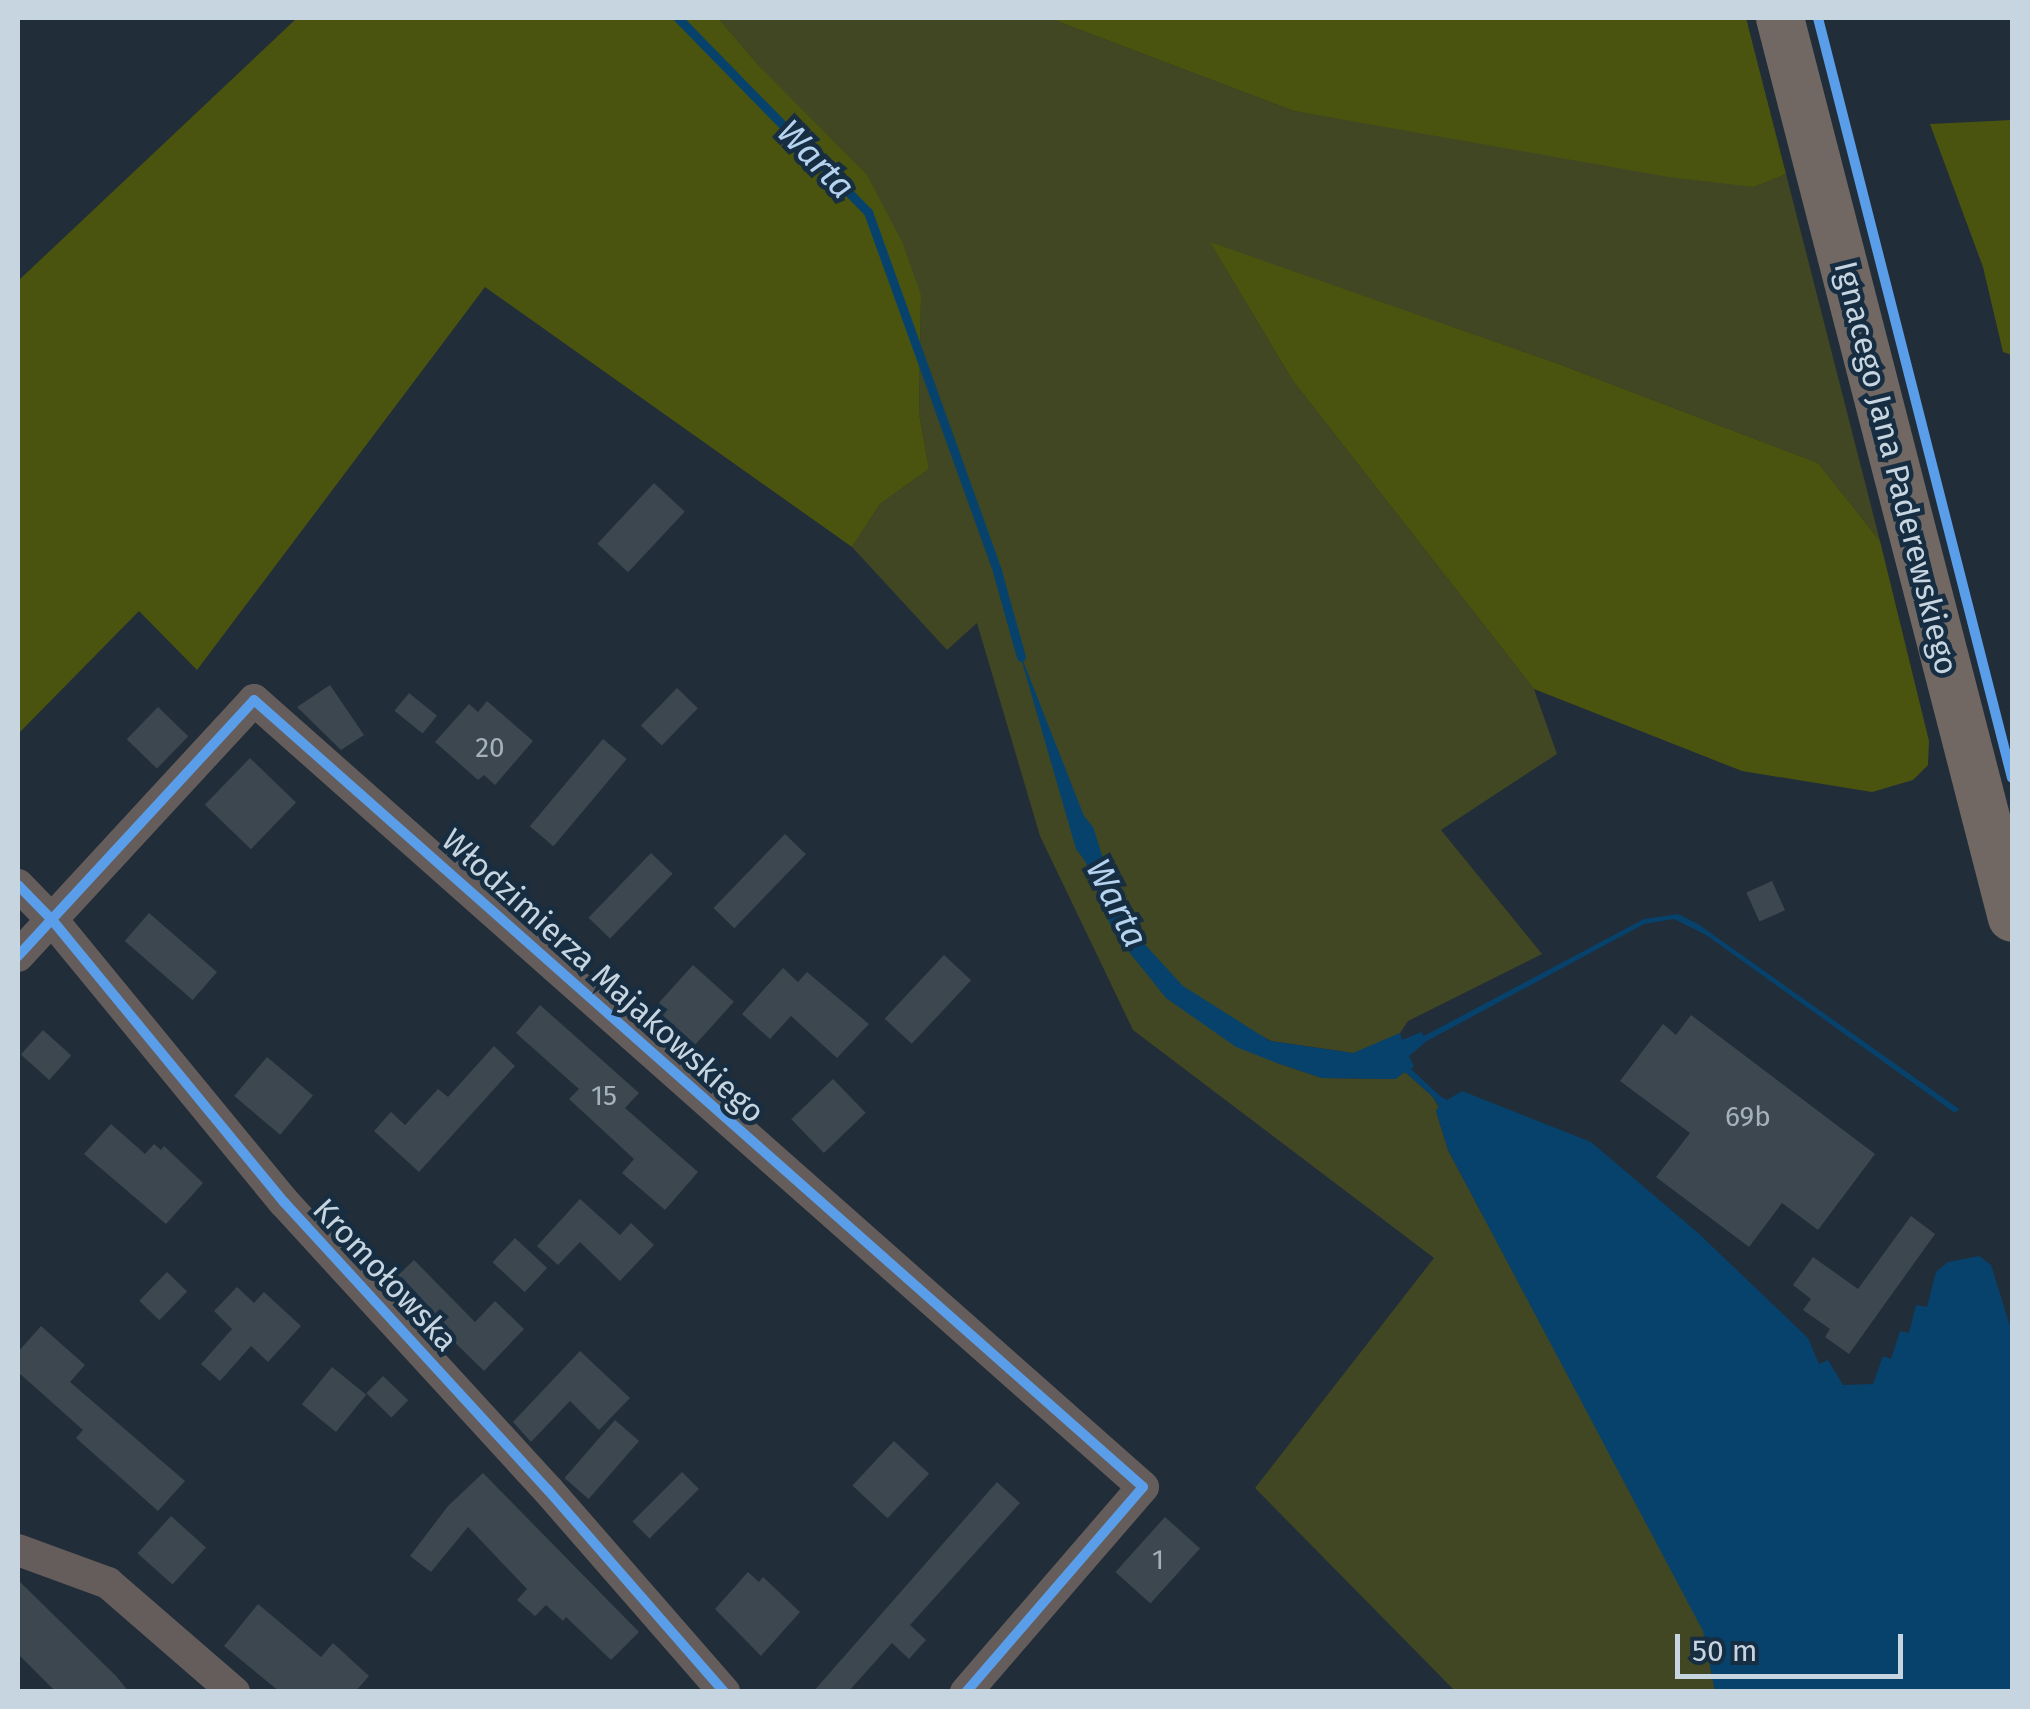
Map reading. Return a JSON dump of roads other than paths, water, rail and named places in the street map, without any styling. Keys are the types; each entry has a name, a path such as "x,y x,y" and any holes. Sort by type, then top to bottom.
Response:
{"main road":[{"name":"Ignacego Jana Paderewskiego","path":"1780,18 2012,918"}],"street":[{"name":"Włodzimierza Majakowskiego","path":"52,921 254,700 1143,1488 966,1692"},
{"name":"Kromołowska","path":"18,885 284,1202 548,1490 724,1692"},
{"path":"18,956 52,921"},
{"path":"18,1550 108,1583 234,1692"}],"water":[{"path":"1018,648 1084,816 1093,827 1118,905 1139,938 1183,986 1270,1041 1353,1053 1400,1033 1402,1040 1421,1032 1424,1036 1644,919 1678,914 1698,924 1959,1109 1955,1113 1706,935 1674,919 1644,924 1427,1041 1409,1056 1414,1066 1411,1069 1447,1100 1462,1091 1591,1142 1697,1232 1808,1338 1819,1364 1828,1360 1843,1385 1873,1384 1883,1356 1891,1359 1900,1331 1909,1333 1916,1305 1927,1307 1936,1272 1948,1262 1979,1256 1991,1265 2012,1332 2012,1691 1715,1691 1703,1631 1448,1150 1436,1111 1439,1106 1405,1072 1395,1079 1322,1078 1236,1047 1166,998 1113,932 1085,861 1076,849"}],"waterway":[{"name":"Warta","path":"678,18 868,212 997,571 1021,657"}]}
